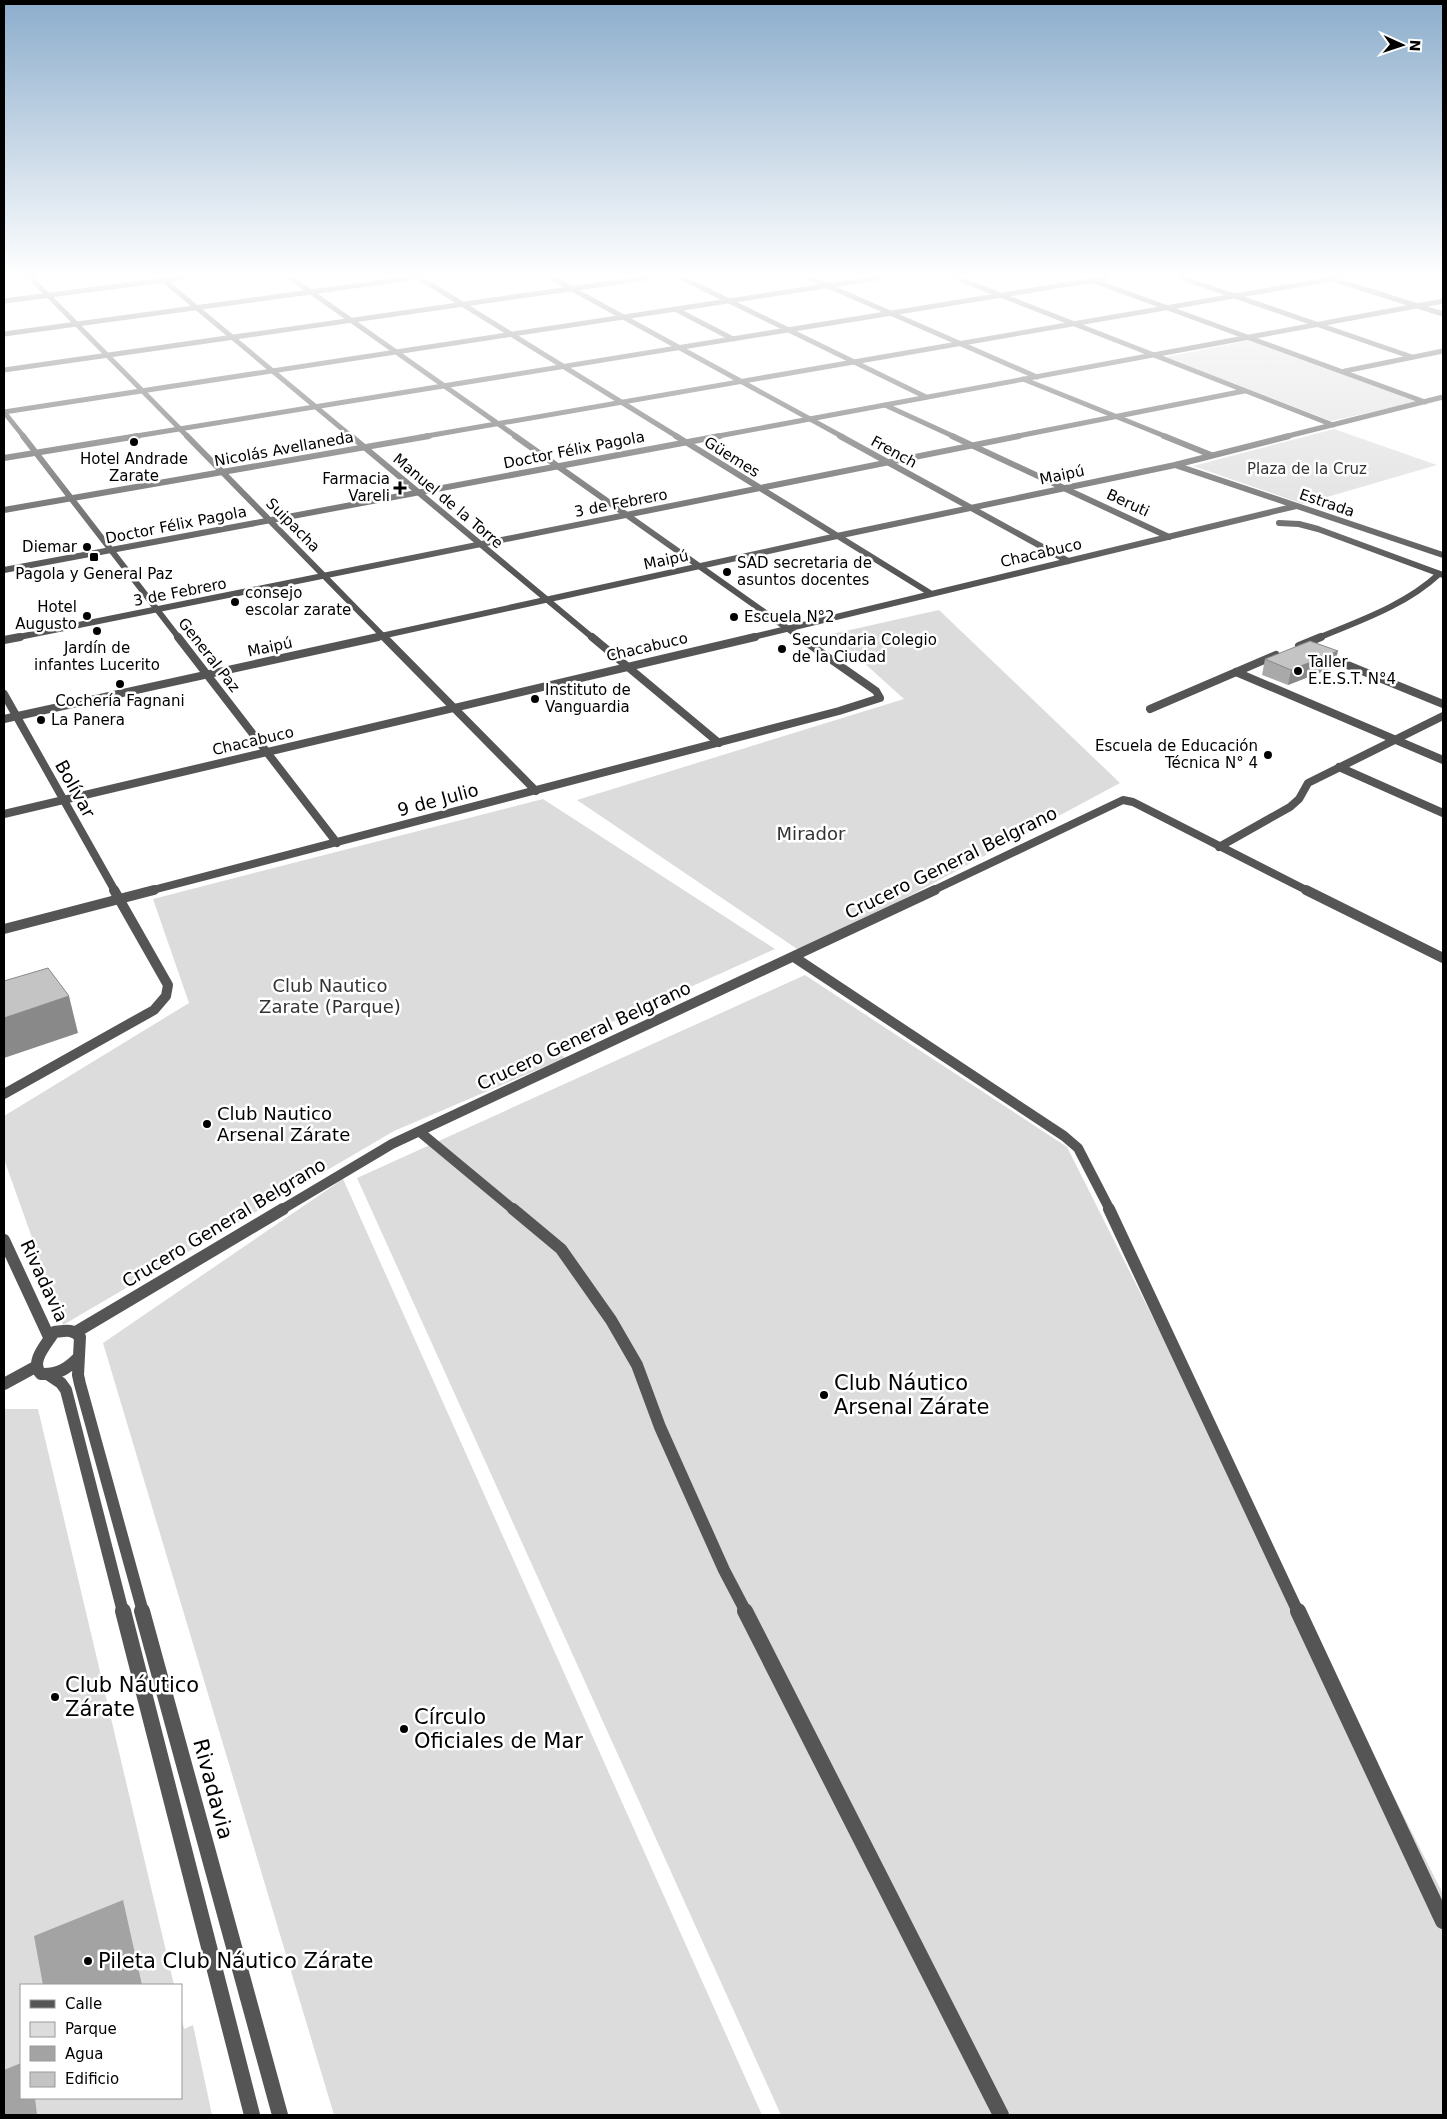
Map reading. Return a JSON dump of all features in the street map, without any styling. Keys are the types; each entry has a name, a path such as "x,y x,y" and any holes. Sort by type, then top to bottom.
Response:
{"street":[{"name":"Suipacha","path":"128,377 536,791"},
{"path":"4,412 234,377"},
{"name":"Manuel de la Torre","path":"280,377 719,743"},
{"path":"431,377 788,629"},
{"path":"4,458 498,377"},
{"name":"Güemes","path":"579,377 930,593"},
{"name":"French","path":"731,377 1068,561"},
{"name":"Nicolás Avellaneda","path":"4,510 768,377"},
{"path":"883,377 926,397"},
{"name":"Doctor Félix Pagola","path":"4,570 1037,377"},
{"path":"1209,377 1333,425 1443,397"},
{"path":"1360,377 1426,402"},
{"path":"1023,379 1211,455"},
{"name":"3 de Febrero","path":"4,640 1244,391"},
{"name":"Beruti","path":"885,404 1169,537"},
{"name":"General Paz","path":"4,412 337,843"},
{"name":"Maipú","path":"4,719 837,536 1175,464 1333,425"},
{"name":"Estrada","path":"1175,464 1443,555"},
{"name":"Chacabuco","path":"4,814 788,629 930,593 1296,506"},
{"path":"1279,523 1299,524 1318,529 1441,574 1434,581 1400,600 1290,650"},
{"name":"9 de Julio","path":"4,929 719,743 872,702 880,698 876,691 788,629"},
{"path":"1299,646 1308,649"},
{"path":"1150,709 1281,653"},
{"path":"1317,653 1443,704"},
{"path":"1236,672 1443,760"},
{"name":"Bolívar","path":"4,694 168,985 166,996 154,1010 4,1094"},
{"path":"1219,847 1290,807 1299,799 1308,784 1338,767 1443,716"},
{"path":"1338,767 1443,813"},
{"name":"Crucero General Belgrano","path":"76,1332 367,1158 1124,800 1133,802 1219,847"},
{"path":"1219,847 1443,958"},
{"path":"794,957 1064,1136 1078,1148 1096,1181 1443,1922"},
{"path":"420,1132 561,1249 579,1272 610,1320 637,1366 660,1427 724,1570 1001,2115"},
{"name":"Rivadavia","path":"4,1240 49,1337"},
{"name":"Rivadavia","path":"37,1366 36,1362 49,1337 54,1332 60,1330 76,1332 80,1338 78,1358 80,1384 280,2115"},
{"path":"49,1375 69,1368 78,1358"},
{"path":"4,1384 37,1366 41,1374 49,1375 61,1382 66,1390 252,2115"}],"green space":[{"path":"1217,377 1353,377 1420,401 1331,421"},
{"name":"Plaza de la Cruz","path":"1334,429 1437,465 1303,504 1193,466"},
{"name":"Mirador","path":"939,610 1120,783 803,953 577,800 904,699 832,634"},
{"name":"Club Nautico Zarate (Parque)","path":"543,799 775,949 554,1048 565,1058 394,1131 63,1325 4,1159 4,1116 189,1003 153,899"},
{"name":"Club Náutico Arsenal Zárate","path":"805,975 1067,1147 1443,1894 1443,2115 781,2115 357,1178"},
{"name":"Círculo Oficiales de Mar","path":"343,1179 762,2115 334,2115 103,1343"},
{"name":"Club Náutico Zárate","path":"38,1409 174,1984 20,1984 20,2099 182,2099 182,2021 184,2029 193,2025 212,2115 4,2115 4,1410"}],"water":[{"name":"Pileta Club Náutico Zárate","path":"123,1900 142,1984 43,1984 34,1936"},
{"path":"20,2063 20,2099 35,2099 37,2115 4,2115 4,2070"}],"building":[{"path":"1310,641 1338,651 1291,670 1265,659"},
{"path":"48,968 69,996 4,1018 4,981"}],"place":[{"name":"Hotel Andrade Zarate","path":"134,442"},
{"name":"Farmacia Vareli","path":"400,488"},
{"name":"Diemar","path":"87,547"},
{"name":"Pagola y General Paz","path":"94,557"},
{"name":"SAD secretaria de asuntos docentes","path":"727,572"},
{"name":"consejo escolar zarate","path":"235,602"},
{"name":"Hotel Augusto","path":"87,616"},
{"name":"Escuela N°2","path":"734,617"},
{"name":"Jardín de infantes Lucerito","path":"97,631"},
{"name":"Secundaria Colegio de la Ciudad","path":"782,649"},
{"name":"Taller E.E.S.T. N°4","path":"1298,671"},
{"name":"Cochería Fagnani","path":"120,684"},
{"name":"Instituto de Vanguardia","path":"535,699"},
{"name":"La Panera","path":"41,720"},
{"name":"Escuela de Educación Técnica N° 4","path":"1268,755"},
{"name":"Club Nautico Arsenal Zárate","path":"207,1124"},
{"name":"Club Náutico Arsenal Zárate","path":"824,1395"},
{"name":"Club Náutico Zárate","path":"55,1697"},
{"name":"Círculo Oficiales de Mar","path":"404,1729"},
{"name":"Pileta Club Náutico Zárate","path":"88,1961"}]}
